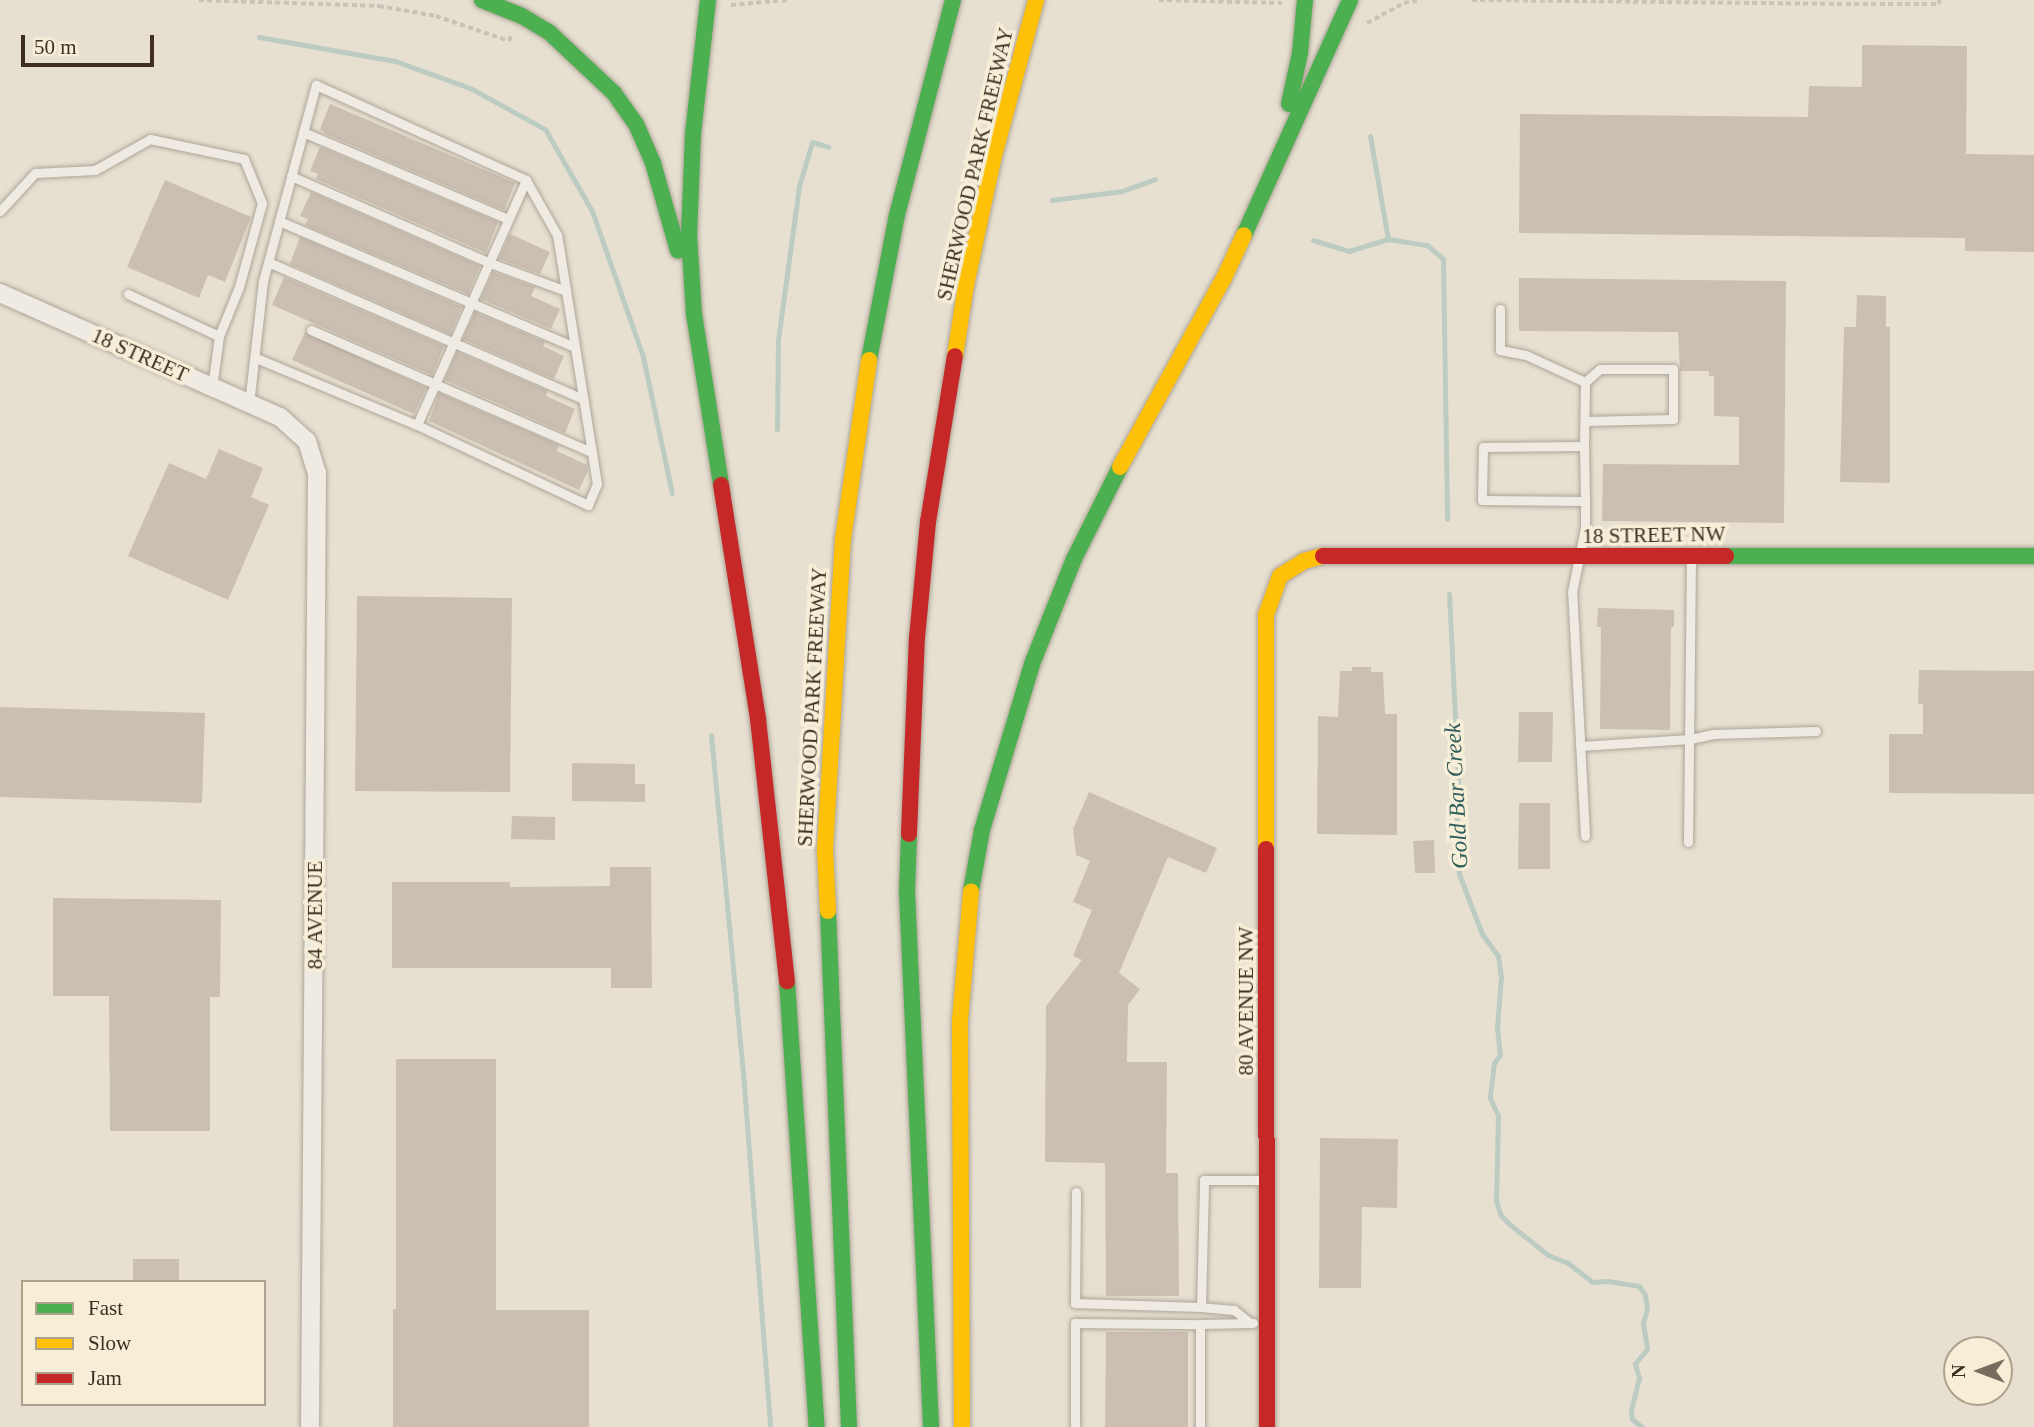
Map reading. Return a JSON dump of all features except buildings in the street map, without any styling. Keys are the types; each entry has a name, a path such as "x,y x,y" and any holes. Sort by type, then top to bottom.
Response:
{"main road":[{"path":"482,0 522,16 550,33 584,61 614,93 636,124 653,163 694,314"},
{"name":"SHERWOOD PARK FREEWAY","path":"849,1427 825,850 838,608 844,526 873,333 897,215 953,0"},
{"name":"SHERWOOD PARK FREEWAY","path":"931,1427 907,892 917,638 928,522 966,285 995,156 1036,0"},
{"path":"1274,166 1300,53 1305,0"},
{"path":"962,1427 960,1020 971,887 982,830 1032,664 1074,559 1135,437 1224,278 1350,0"},
{"path":"708,1 693,133 689,235 694,314 758,719 776,859 784,937 817,1427"},
{"name":"18 STREET NW","path":"1280,576 1304,561 1329,555 2034,556"},
{"name":"80 AVENUE NW","path":"1268,1427 1266,615 1280,576"}],"street":[{"name":"18 STREET","path":"0,293 280,418"},
{"name":"84 AVENUE","path":"280,418 307,441 317,472 310,1427"}],"lane":[{"path":"249,404 263,281 316,85 526,180 557,235 597,484 588,505 418,425 256,358"},
{"path":"303,132 508,219"},
{"path":"0,211 35,173 95,170 150,139 244,159 262,203 239,287 219,336 212,387"},
{"path":"291,176 490,263 566,291"},
{"path":"418,425 526,180"},
{"path":"279,221 574,347"},
{"path":"268,262 583,399"},
{"path":"128,294 219,336"},
{"path":"1500,309 1500,349 1526,355 1586,382"},
{"path":"311,330 592,452"},
{"path":"1585,421 1673,419 1673,369 1600,369 1586,382 1584,446 1586,528 1572,592 1585,836"},
{"path":"1584,446 1483,447 1482,500 1586,501"},
{"path":"1688,842 1691,556"},
{"path":"1580,746 1713,734 1816,732"},
{"path":"1201,1307 1203,1180 1267,1180"},
{"path":"1076,1192 1075,1303 1234,1310 1250,1323"},
{"path":"1075,1427 1075,1324 1267,1324"},
{"path":"1200,1324 1200,1427"}],"path":[{"path":"199,0 402,9 436,16 509,41 522,16"},
{"path":"708,1 727,5 788,0"},
{"path":"1472,0 1868,4 1939,4 1939,0"}],"waterway":[{"path":"259,37 395,61 470,88 545,129 592,211 643,357 672,493"},
{"name":"Gold Bar Creek","path":"1370,136 1388,239 1427,245 1443,259 1447,519"},
{"path":"777,429 778,340 799,186 812,142 828,147"},
{"path":"1052,200 1122,191 1155,179"},
{"path":"1313,240 1349,251 1388,239"},
{"name":"Gold Bar Creek","path":"1449,594 1458,777 1456,840 1459,874 1482,934 1498,956 1501,977 1497,1027 1500,1055 1494,1063 1490,1098 1498,1115 1496,1200 1500,1214 1508,1223 1548,1255 1568,1263 1592,1282 1608,1281 1639,1286 1645,1295 1647,1309 1643,1323 1647,1349 1635,1364 1639,1378 1631,1409 1632,1419 1642,1427"},
{"path":"711,735 744,1086 770,1427"}],"traffic: fast":[{"path":"482,0 522,16 550,33 614,93 636,124 653,163 678,251"},
{"path":"708,0 693,133 689,235 694,314 721,485"},
{"path":"869,360 897,215 953,0"},
{"path":"1289,104 1300,53 1305,0"},
{"path":"1244,235 1350,0"},
{"path":"971,891 982,830 1032,664 1074,559 1120,467"},
{"path":"1726,556 2034,556"},
{"path":"909,834 907,892 931,1427"},
{"path":"828,911 849,1427"},
{"path":"787,981 817,1427"}],"traffic: slow":[{"path":"955,356 966,285 994,156 1036,0"},
{"path":"1120,467 1224,278 1244,235"},
{"path":"828,911 825,850 843,539 869,360"},
{"path":"1266,849 1266,615 1280,576 1304,561 1323,556"},
{"path":"962,1427 960,1020 971,891"}],"traffic: jam":[{"path":"909,834 917,638 928,522 955,356"},
{"path":"721,485 758,719 787,981"},
{"path":"1323,556 1726,556"},
{"path":"1266,849 1267,1427"}]}
